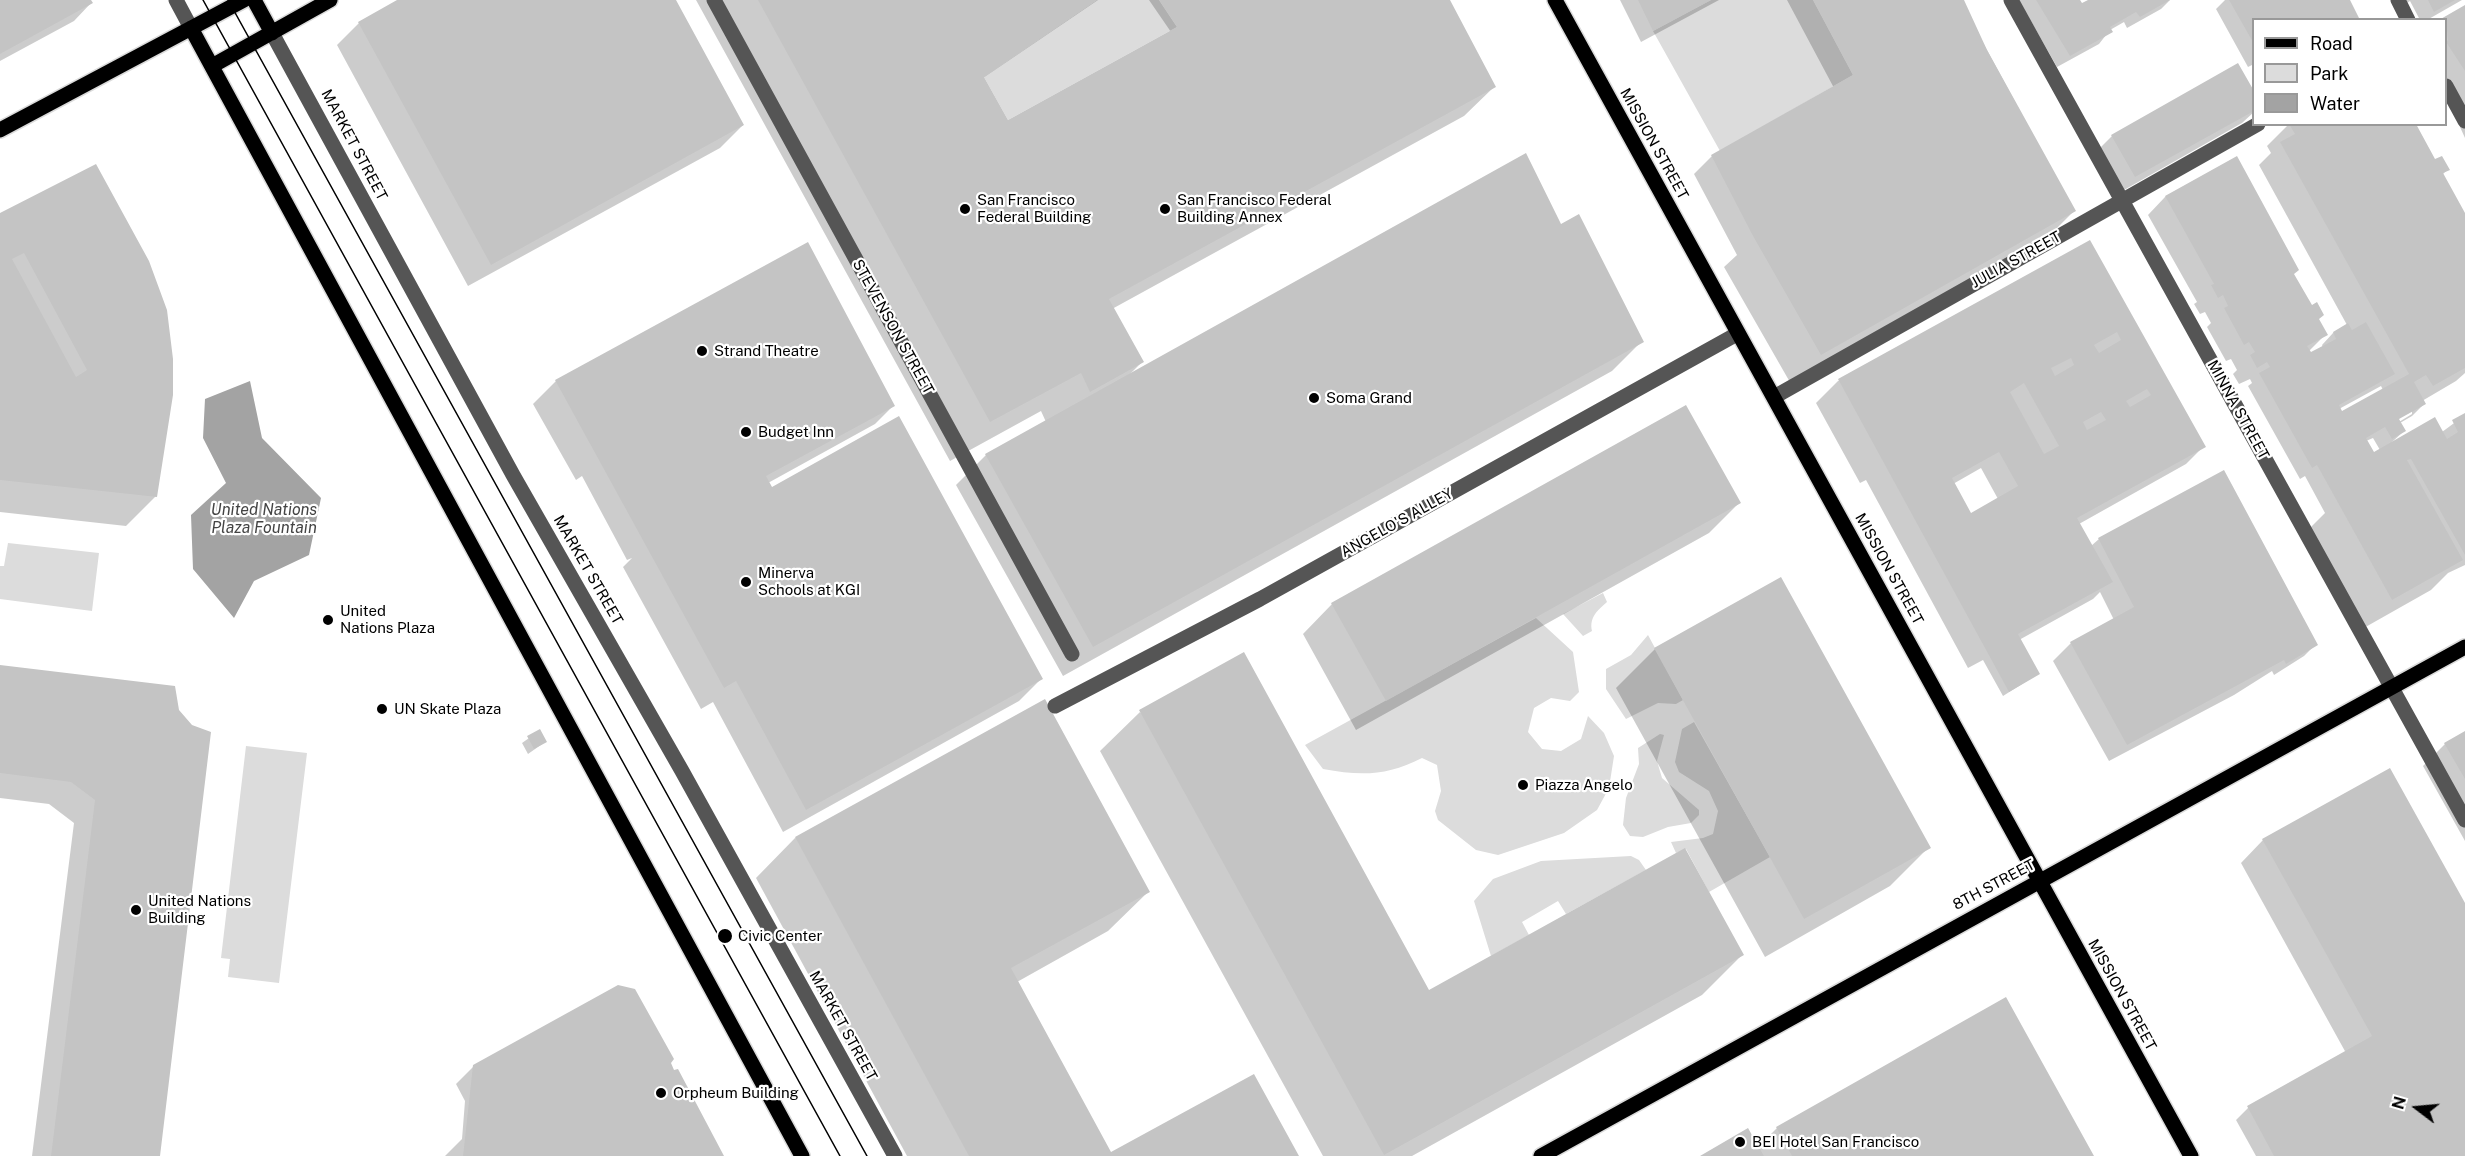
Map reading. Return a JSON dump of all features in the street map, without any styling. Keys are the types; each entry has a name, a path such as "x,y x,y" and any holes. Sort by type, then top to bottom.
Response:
{"main road":[{"path":"0,130 244,0"},
{"name":"MARKET STREET","path":"254,0 272,33"},
{"path":"212,66 330,0"},
{"name":"MISSION STREET","path":"1555,0 2191,1156"},
{"path":"191,28 802,1156"},
{"name":"8TH STREET","path":"1542,1156 2465,647"}],"street":[{"path":"176,0 191,28"},
{"name":"STEVENSON STREET","path":"714,0 1072,654"},
{"name":"MINNA STREET","path":"2011,0 2465,820"},
{"path":"2398,0 2407,18"},
{"name":"MARKET STREET","path":"272,33 513,475 682,771 895,1156"},
{"path":"2447,90 2465,121"},
{"name":"JULIA STREET","path":"1774,397 2254,126"},
{"name":"ANGELO'S ALLEY","path":"1055,706 1260,599 1737,334"}],"green space":[{"path":"1097,0 1159,0 1177,27 1008,120 984,77"},
{"path":"1711,0 1813,0 1853,75 1720,151 1653,31"},
{"path":"8,543 99,553 92,611 0,599 0,566 4,566"},
{"path":"1603,593 1607,602 1593,618 1592,631 1583,636 1563,614"},
{"path":"1536,618 1573,652 1579,692 1570,701 1551,698 1534,708 1528,732 1542,749 1561,751 1581,739 1588,716 1604,733 1614,756 1609,788 1597,810 1564,833 1498,855 1476,850 1438,820 1435,811 1441,791 1437,765 1422,758 1397,768 1374,773 1323,769 1305,745"},
{"path":"1648,635 1683,700 1676,704 1658,703 1626,719 1606,689 1606,669 1631,655"},
{"path":"1694,722 1770,857 1709,892 1686,849 1676,853 1671,842 1703,838 1713,834 1718,811 1709,791 1679,772 1675,762 1682,729"},
{"path":"1660,734 1664,735 1657,761 1662,778 1699,810 1699,815 1691,823 1668,827 1643,837 1630,836 1623,825 1626,798 1639,764 1638,748"},
{"path":"246,746 307,753 279,983 228,977 230,959 221,958"},
{"path":"1631,856 1639,860 1646,870 1566,914 1558,901 1522,922 1529,935 1491,956 1474,901 1493,879 1541,861"}],"water":[{"name":"United Nations Plaza Fountain","path":"250,381 262,438 321,498 309,555 254,581 234,618 193,569 191,515 226,483 203,438 205,399"}],"building":[{"path":"0,0 91,0 93,3 0,54"},
{"path":"397,0 676,0 744,125 491,265 358,22"},
{"path":"758,0 1097,0 984,77 1008,120 1177,27 1159,0 1450,0 1496,87 1109,299 1144,362 1090,392 1081,373 990,422"},
{"path":"1638,0 1711,0 1653,31"},
{"path":"1813,0 1964,0 1987,50 2076,211 1821,355 1753,236 1711,155 1853,75"},
{"path":"2036,0 2080,0 2082,3 2088,0 2170,0 2140,17 2136,12 2110,27 2113,32 2070,56"},
{"path":"2229,0 2350,0 2359,18 2252,18 2252,40"},
{"path":"2428,0 2455,0 2434,12"},
{"path":"2465,5 2465,71 2447,44 2447,18 2442,18"},
{"path":"2238,63 2252,88 2252,112 2135,177 2111,135"},
{"path":"2290,126 2417,126 2435,159 2442,156 2450,170 2443,173 2465,213 2465,368 2433,386 2426,375 2414,382 2426,404 2399,419 2406,431 2392,439 2385,427 2366,438 2374,452 2435,417 2447,439 2458,432 2452,420 2465,413 2465,555 2411,459 2407,460 2463,560 2392,600 2317,465 2312,468 2259,373 2270,367 2267,362 2257,368 2250,355 2255,352 2249,342 2244,345 2224,308 2228,306 2223,295 2218,298 2211,285 2214,284 2165,196 2237,156 2299,270 2294,274 2312,305 2317,302 2324,315 2319,319 2328,335 2307,346 2311,352 2336,339 2333,332 2348,323 2352,330 2366,322 2395,374 2339,405 2342,411 2409,374 2280,142 2295,134"},
{"name":"Soma Grand","path":"1526,153 1561,224 1579,214 1644,342 1093,647 985,454"},
{"path":"96,164 149,261 167,310 173,359 173,395 157,497 0,480 0,213","holes":["24,253 87,370 76,377 12,259"]},
{"path":"2090,240 2206,447 2077,518 2113,582 2018,634 2040,674 2009,692 1838,379","holes":["2117,332 2121,340 2099,353 2094,345","2071,358 2074,365 2055,376 2051,368","2024,383 2059,446 2044,454 2010,392","2147,389 2151,395 2130,407 2126,401","2101,412 2106,420 2087,430 2083,422","1999,452 2018,486 1971,513 1952,478"]},
{"path":"808,242 895,406 766,476 772,487 899,416 1043,679 806,810 736,681 724,688 555,380"},
{"path":"1686,405 1741,503 1386,701 1331,603"},
{"path":"2224,470 2318,645 2286,664 2284,660 2127,745 2070,642 2134,607 2098,538"},
{"path":"1781,577 1931,848 1804,919 1654,648"},
{"path":"1244,652 1429,990 1685,848 1744,955 1384,1155 1139,710"},
{"name":"United Nations Building","path":"0,665 175,686 179,710 192,725 211,732 160,1156 51,1156 95,800 71,782 0,773"},
{"path":"1045,699 1150,892 1011,968 1111,1152 1254,1074 1299,1156 969,1156 795,837"},
{"path":"540,729 547,742 534,749 527,736"},
{"path":"2465,731 2465,779 2444,743"},
{"path":"2390,768 2465,903 2465,1156 2274,1156 2247,1106 2372,1036 2262,839"},
{"path":"618,985 635,989 674,1059 671,1063 674,1070 678,1069 724,1156 463,1156 473,1065"},
{"path":"2006,997 2094,1156 1792,1156 1776,1127"},
{"name":"BEI Hotel San Francisco","path":"1748,1128 1764,1156 1700,1156"}],"tram line":[{"path":"203,0 840,1156"},
{"path":"228,0 867,1156"}],"place":[{"name":"San Francisco Federal Building","path":"965,209"},
{"name":"San Francisco Federal Building Annex","path":"1165,209"},
{"name":"Strand Theatre","path":"702,351"},
{"name":"Soma Grand","path":"1314,398"},
{"name":"Budget Inn","path":"746,432"},
{"name":"Minerva Schools at KGI","path":"746,582"},
{"name":"United Nations Plaza","path":"328,620"},
{"name":"UN Skate Plaza","path":"382,709"},
{"name":"Piazza Angelo","path":"1523,785"},
{"name":"United Nations Building","path":"136,910"},
{"name":"Civic Center","path":"725,936"},
{"name":"Orpheum Building","path":"661,1093"},
{"name":"BEI Hotel San Francisco","path":"1740,1142"}]}
